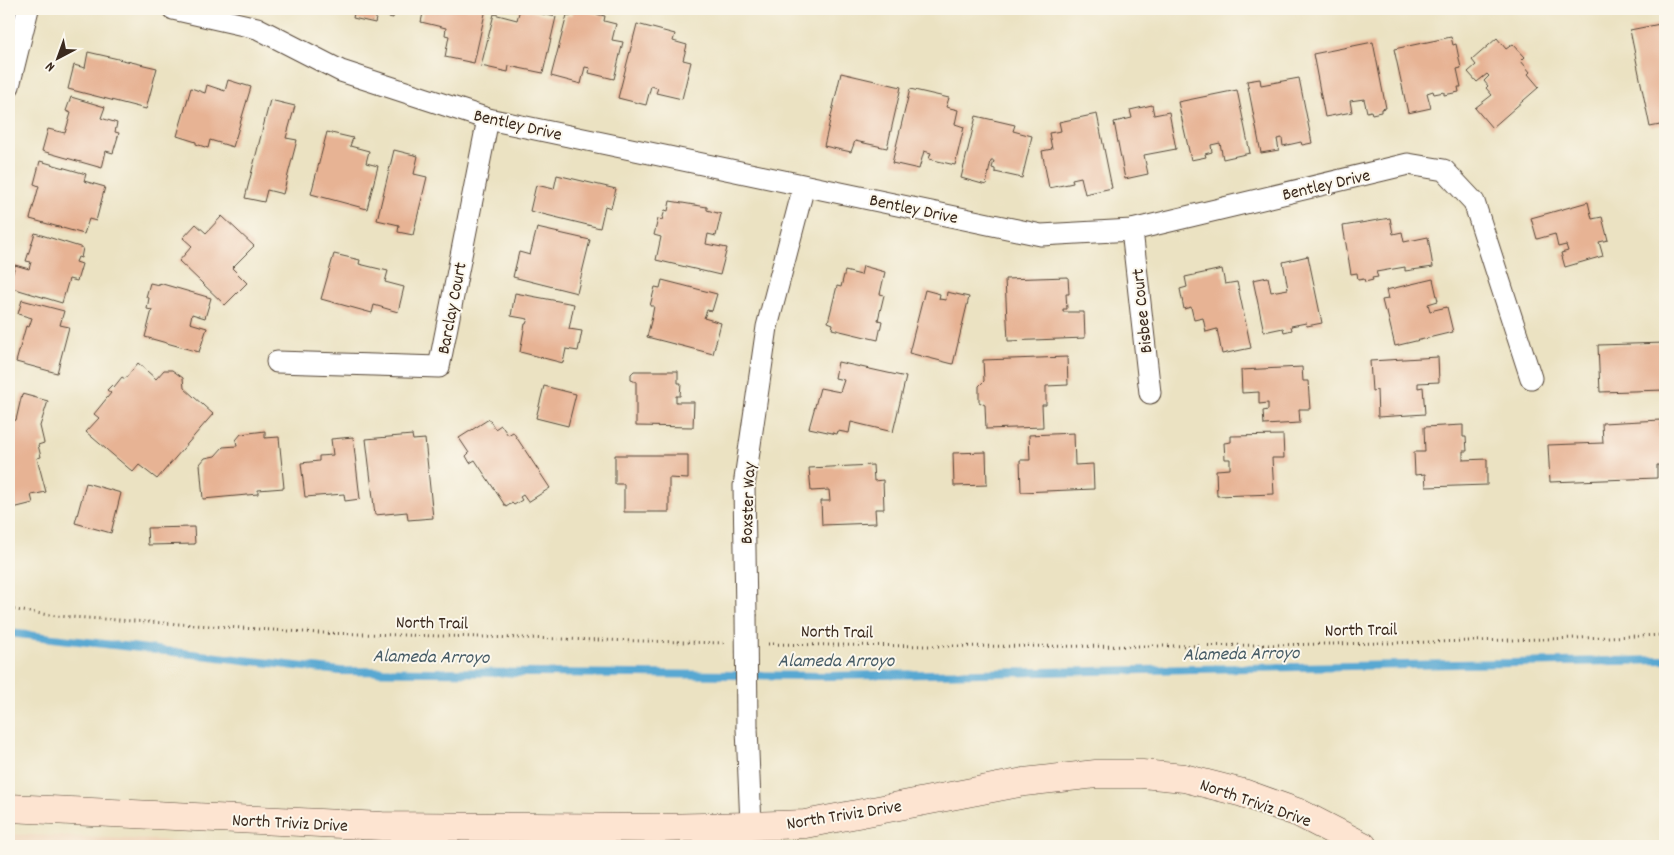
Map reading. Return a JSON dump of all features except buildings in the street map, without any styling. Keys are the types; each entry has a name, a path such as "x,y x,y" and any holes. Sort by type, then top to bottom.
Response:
{"street":[{"path":"9,86 28,9"},
{"name":"Bentley Drive","path":"174,9 257,28 341,72 488,119 1041,234 1132,230 1408,164 1444,170 1474,202 1531,378"},
{"name":"Barclay Court","path":"277,362 439,367 488,119"},
{"name":"Boxster Way","path":"751,826 747,728 744,486 767,327 804,186"},
{"name":"Bisbee Court","path":"1132,230 1150,393"},
{"name":"North Triviz Drive","path":"9,808 382,826 648,828 751,826 805,824 1024,782 1096,774 1142,774 1184,778 1243,793 1299,813 1362,846"}],"path":[{"name":"North Trail","path":"9,608 56,616 319,633 733,643"},
{"name":"North Trail","path":"763,644 950,646 1429,642 1665,636"}],"shaded area":[{"path":"9,834 310,846 9,846"}],"waterway":[{"name":"Alameda Arroyo","path":"9,633 340,671 827,676 1665,660"}]}
